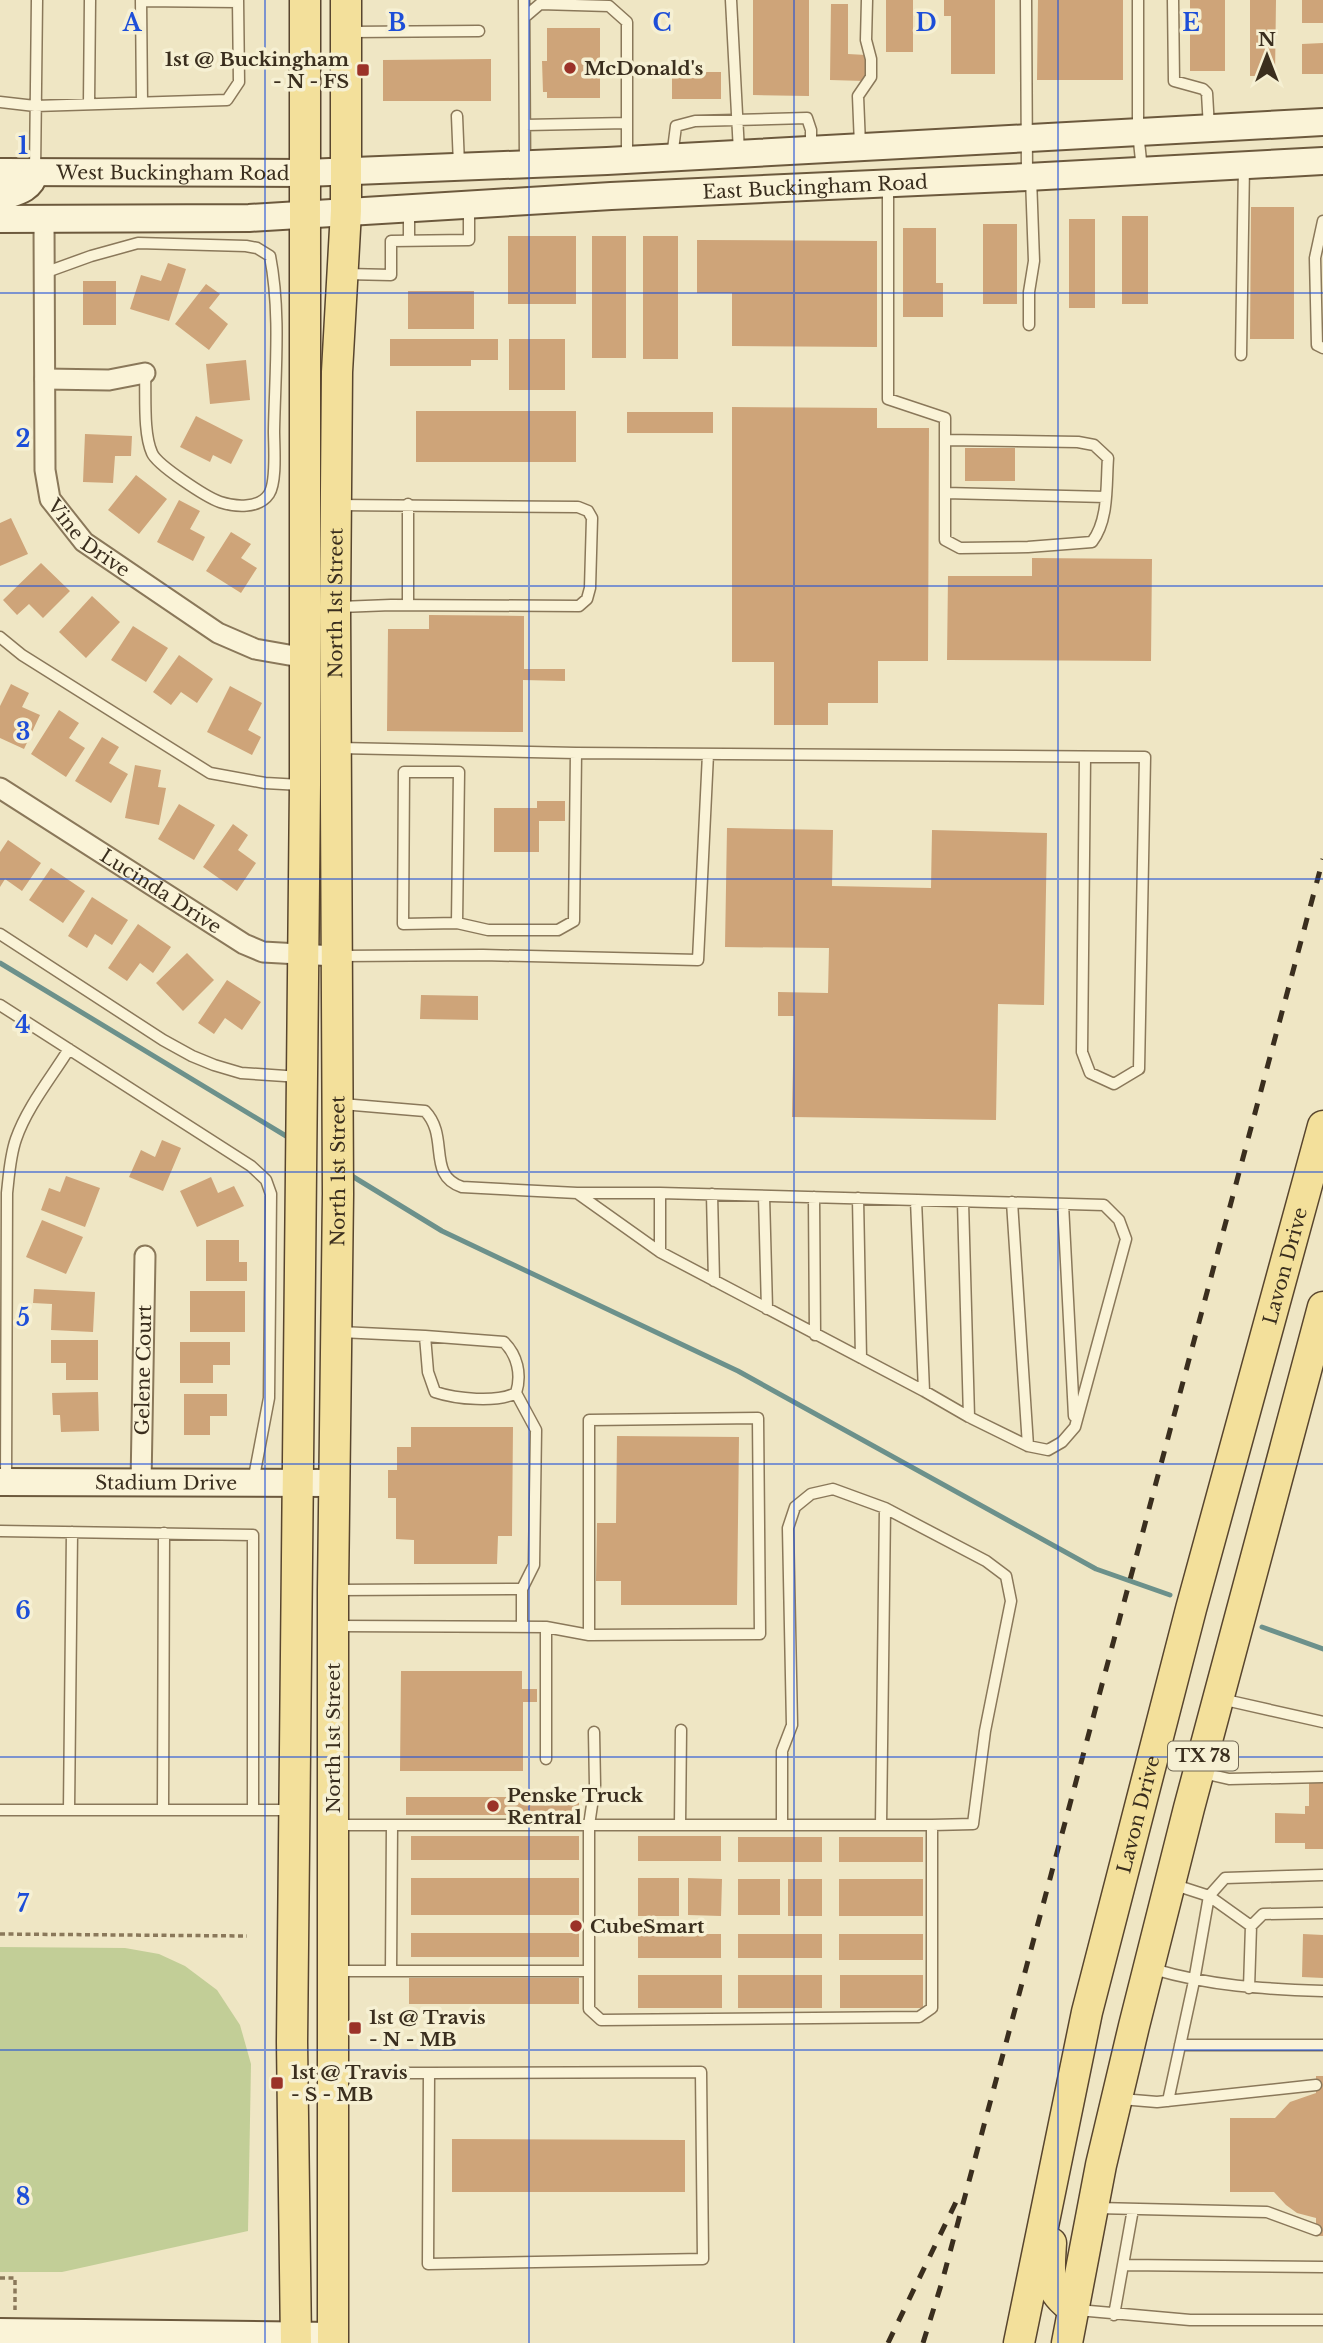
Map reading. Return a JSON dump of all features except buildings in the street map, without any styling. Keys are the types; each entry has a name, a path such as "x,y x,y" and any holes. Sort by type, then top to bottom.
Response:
{"main road":[{"name":"North 1st Street","path":"305,0 306,658 335,956 338,1113 333,1590 333,2340"},
{"name":"North 1st Street","path":"296,2339 293,2073 303,955 320,785 335,747 337,372 345,211 346,0"},
{"name":"East Buckingham Road","path":"345,171 672,157 1323,122"},
{"path":"888,144 888,184"},
{"path":"627,159 630,195"},
{"name":"East Buckingham Road","path":"305,214 1323,161"},
{"name":"West Buckingham Road","path":"0,172 345,171"},
{"path":"0,197 27,187 33,182 35,172"},
{"path":"0,219 249,218 305,214"},
{"path":"306,538 336,537"},
{"name":"Lavon Drive","path":"1018,2343 1099,1962 1191,1609 1323,1126"},
{"path":"302,1179 322,1317 328,1327 336,1332"},
{"name":"TX 78","path":"1067,2343 1117,2099 1170,1883 1323,1307"},
{"name":"Stadium Drive","path":"3,1482 334,1483"},
{"path":"1099,1962 1149,1968"},
{"path":"293,2073 333,2073"},
{"path":"1058,2148 1058,2191 1050,2273 1058,2298 1074,2309"},
{"path":"8,2322 333,2340"}],"street":[{"name":"Vine Drive","path":"44,219 45,470 50,499 84,542 218,633 255,649 306,658"},
{"path":"45,379 109,380 145,373"},
{"name":"Lucinda Drive","path":"0,788 244,944 263,952 335,956"},
{"name":"Gelene Court","path":"141,1484 145,1256"}],"lane":[{"path":"35,172 37,0"},
{"path":"89,104 90,0"},
{"path":"524,0 525,164"},
{"path":"731,0 739,153"},
{"path":"860,146 858,96 871,77 871,60 866,40 867,0"},
{"path":"1026,0 1025,138 1034,261 1030,326"},
{"path":"1138,0 1138,132 1142,170"},
{"path":"1173,0 1174,81 1203,89 1207,93 1209,128"},
{"path":"0,102 35,106 227,100 239,82 238,1 141,1 142,102"},
{"path":"526,16 540,4 609,6 627,22 627,159"},
{"path":"346,32 479,31"},
{"path":"457,116 458,167"},
{"path":"672,157 676,126 695,121 807,118 811,130 811,149"},
{"path":"525,125 627,123"},
{"path":"1241,355 1244,165"},
{"path":"888,184 888,399 945,418 944,540 960,548 1028,547 1092,542 1100,531 1106,497 1108,458 1094,445 1078,442 945,440"},
{"path":"342,274 391,275 391,241 469,240 469,204"},
{"path":"409,208 409,241"},
{"path":"1323,221 1315,258 1317,345 1323,348"},
{"path":"44,273 138,243 246,246 257,248 270,256 276,317 273,467 271,492 263,500 254,505 218,501 175,475 157,460 148,439 145,373"},
{"path":"945,493 1106,497"},
{"path":"408,504 408,605"},
{"path":"335,608 408,605 579,606 587,599 590,588 592,518 588,511 578,507 336,505"},
{"path":"0,637 22,655 210,773 265,783 320,785"},
{"path":"335,747 576,753 1145,757 1139,1069 1114,1084 1090,1073 1082,1052 1085,757"},
{"path":"457,923 459,772 404,772 404,924 457,923 488,930 558,930 574,921 576,753"},
{"path":"335,956 483,955 698,960 708,754"},
{"path":"0,934 192,1056 241,1073 303,1077"},
{"path":"0,1005 251,1166 266,1180 271,1194 269,1398 253,1483"},
{"path":"3,1482 7,1193 10,1166 16,1138 69,1049"},
{"path":"338,1113 425,1111 435,1121 442,1173 451,1184 462,1187 577,1193 1104,1205 1119,1220 1126,1239 1075,1427 1062,1442 1048,1450 1028,1446 969,1417 660,1252 577,1193"},
{"path":"660,1193 660,1252"},
{"path":"712,1195 714,1281"},
{"path":"764,1196 767,1309"},
{"path":"814,1197 815,1335"},
{"path":"858,1198 861,1357"},
{"path":"916,1200 924,1391"},
{"path":"963,1202 969,1417"},
{"path":"1013,1202 1028,1446"},
{"path":"1063,1204 1075,1427"},
{"path":"336,1332 425,1336 504,1342 513,1351 516,1363 520,1382 516,1393 508,1398 452,1398 435,1392 428,1372 425,1336"},
{"path":"516,1393 536,1430 534,1564 522,1589 522,1627"},
{"path":"333,1626 546,1627 589,1635 760,1634 758,1418 589,1420 589,1635"},
{"path":"333,1825 782,1825 881,1825 932,1825 973,1824 985,1731 1011,1601 1006,1576 986,1561 885,1508 833,1489 811,1494 795,1507 788,1528 792,1725 782,1751 782,1825"},
{"path":"881,1825 885,1508"},
{"path":"0,1531 253,1535 253,1810"},
{"path":"69,1810 72,1532"},
{"path":"163,1810 164,1533"},
{"path":"333,1590 522,1589"},
{"path":"546,1627 546,1759"},
{"path":"1219,1699 1323,1722"},
{"path":"680,1825 681,1730"},
{"path":"594,1732 594,1785 589,1825 589,2009 601,2020 919,2017 932,2008 932,1825"},
{"path":"1199,1772 1229,1779 1323,1777"},
{"path":"0,1810 295,1810"},
{"path":"391,1971 392,1825"},
{"path":"1168,2101 1209,1896 1226,1878 1323,1875"},
{"path":"1170,1883 1209,1896 1251,1926"},
{"path":"1249,1988 1251,1926 1263,1914 1323,1913"},
{"path":"1149,1968 1194,1981 1249,1988 1323,1991"},
{"path":"333,1971 589,1971"},
{"path":"1180,2045 1323,2045"},
{"path":"333,2073 701,2072 703,2259 428,2264 429,2073"},
{"path":"1117,2099 1168,2101 1316,2085"},
{"path":"1093,2208 1267,2212 1316,2230"},
{"path":"1114,2315 1133,2209"},
{"path":"1123,2265 1323,2267"},
{"path":"1074,2309 1114,2315 1190,2320 1323,2320"}],"path":[{"path":"0,1934 247,1936"},
{"path":"0,2278 15,2278 8,2322"}],"green space":[{"path":"0,1947 125,1948 159,1954 185,1966 217,1990 240,2025 251,2064 248,2231 62,2272 0,2272"}],"waterway":[{"path":"0,963 291,1139"},
{"path":"347,1173 442,1231 738,1371 1096,1569 1170,1595"},
{"path":"1262,1627 1323,1649"}],"railway":[{"path":"923,2343 942,2282 1323,859"},
{"path":"888,2343 956,2202"}],"place":[{"name":"McDonald's","path":"570,68"},
{"name":"1st @ Buckingham - N - FS","path":"363,70"},
{"name":"Penske Truck Rentral","path":"493,1806"},
{"name":"CubeSmart","path":"576,1926"},
{"name":"1st @ Travis - N - MB","path":"355,2028"},
{"name":"1st @ Travis - S - MB","path":"277,2083"}]}
